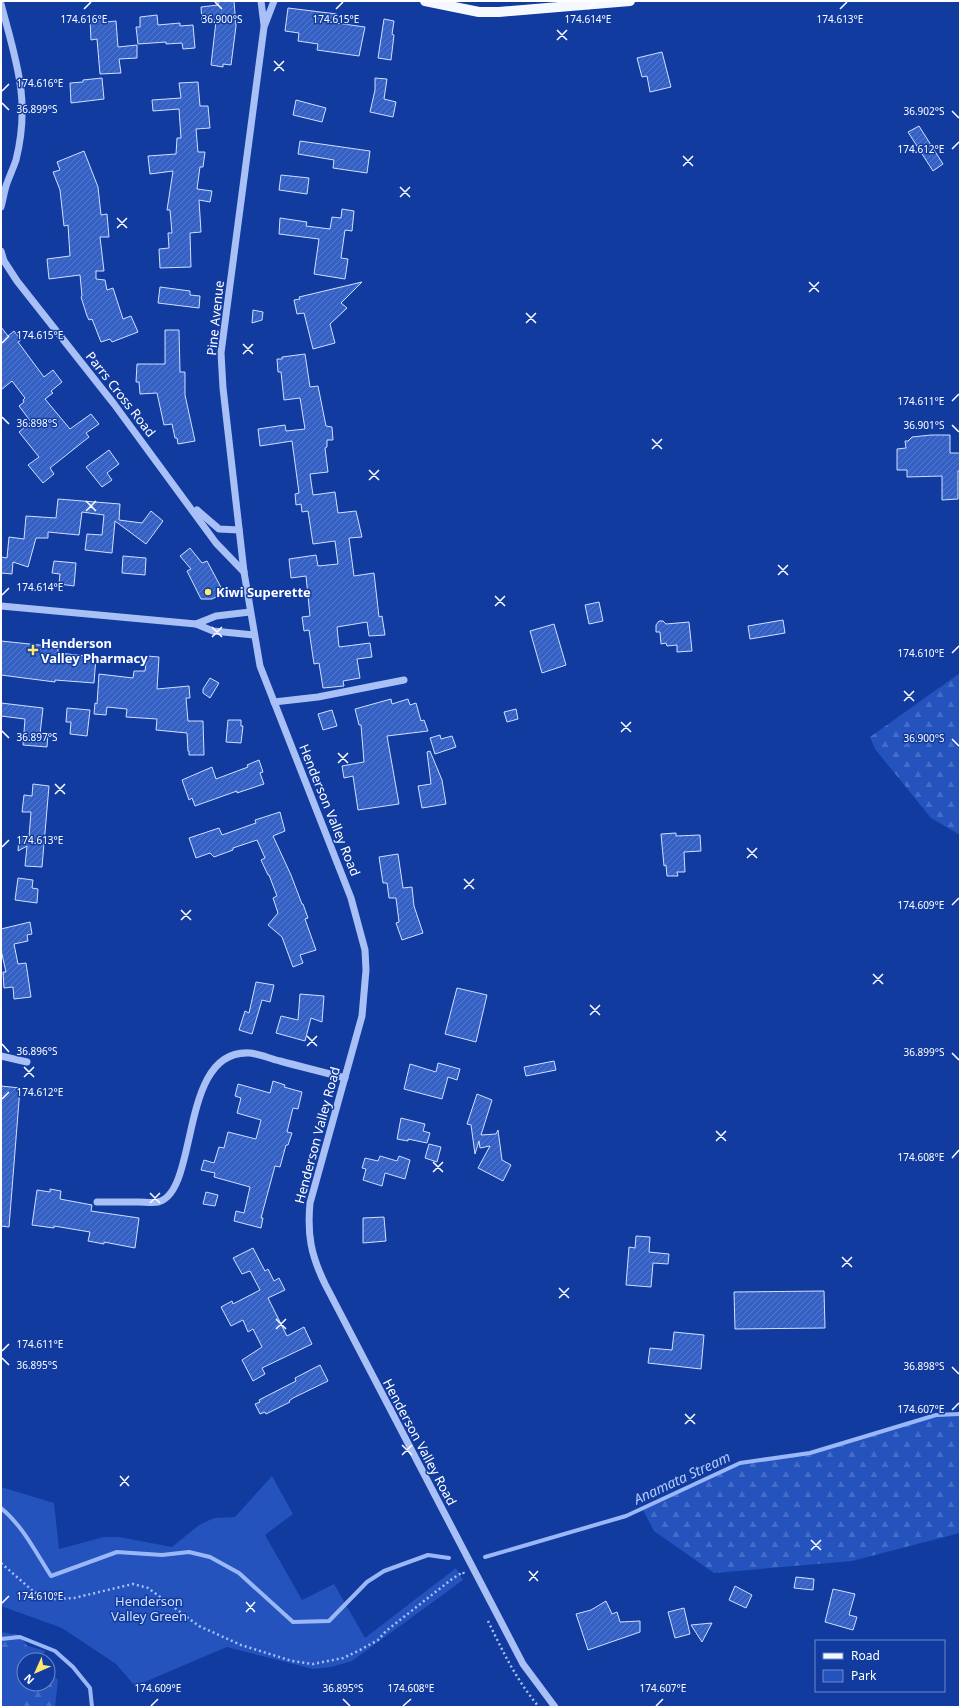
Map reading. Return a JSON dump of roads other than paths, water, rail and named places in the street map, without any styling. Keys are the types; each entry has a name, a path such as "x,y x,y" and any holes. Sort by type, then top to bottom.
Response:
{"main road":[{"path":"426,1 479,12 499,12 630,1"}],"street":[{"name":"Pine Avenue","path":"261,1 264,27"},
{"name":"Pine Avenue","path":"254,636 239,530 223,388 221,353 264,27 274,1"},
{"path":"1,4 16,58 22,93 22,112 15,161 6,186 1,207"},
{"name":"Parrs Cross Road","path":"1,251 4,261 17,281 114,404 216,543 244,572"},
{"name":"Parrs Cross Road","path":"181,494 203,516 219,529 239,530"},
{"path":"1,606 196,624 212,631 254,636"},
{"path":"196,624 216,616 250,612"},
{"name":"Henderson Valley Road","path":"254,636 260,666 351,898 365,950 366,970 362,1016 310,1203 308,1223 309,1240 314,1262 523,1664 555,1707"},
{"path":"274,702 318,697 404,680"},
{"path":"96,1202 158,1202 173,1189 179,1176 200,1096 208,1078 215,1066 234,1056 250,1053 345,1078"},
{"path":"1,1056 28,1062"}],"waterway":[{"name":"Anamata Stream","path":"485,1557 626,1516 740,1463 810,1453 936,1415 960,1414"},
{"name":"Anamata Stream","path":"1,1508 23,1531 51,1576 117,1552 162,1555 189,1552 210,1557 239,1573 293,1622 329,1621 367,1582 384,1571 428,1555 449,1558"},
{"path":"1,1639 20,1637 55,1651 73,1667 90,1688 92,1707"}],"place":[{"name":"Kiwi Superette","path":"208,592"},
{"name":"Henderson Valley Pharmacy","path":"33,650"}],"park label":[{"name":"Henderson Valley Green","path":"149,1608"}]}
